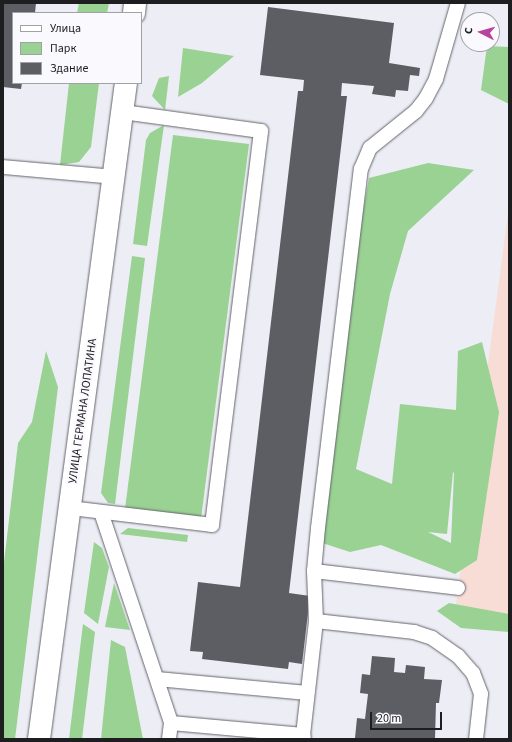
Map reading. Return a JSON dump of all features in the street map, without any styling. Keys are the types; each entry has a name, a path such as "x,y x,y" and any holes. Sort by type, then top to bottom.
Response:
{"street":[{"name":"УЛИЦА ГЕРМАНА ЛОПАТИНА","path":"39,739 126,84"}],"lane":[{"path":"171,722 304,737 307,693 316,621 314,571 363,159 370,148 416,111 426,98 436,79 458,3"},
{"path":"70,508 212,525 262,131 122,112"},
{"path":"3,167 114,177"},
{"path":"101,512 171,722 169,739"},
{"path":"314,571 458,588"},
{"path":"316,621 414,632 432,638 458,656 473,673 481,694 476,739"},
{"path":"157,679 307,693"}],"shaded area":[{"path":"509,206 509,620 455,612"}],"green space":[{"path":"79,3 109,3 107,12 77,12"},
{"path":"500,47 509,47 509,104 481,90 486,52 500,52"},
{"path":"183,48 234,56 202,83 178,97"},
{"path":"169,76 165,110 152,96 159,78"},
{"path":"69,84 99,84 91,147 79,162 60,165"},
{"path":"164,125 147,246 133,244 146,140 150,133"},
{"path":"173,135 249,144 201,519 125,509"},
{"path":"428,163 474,170 408,231 390,294 356,469 392,484 400,404 456,410 458,351 482,342 499,412 477,560 455,574 381,545 350,552 310,539 321,443 369,178","holes":["453,472 451,543 428,532 447,534"]},
{"path":"132,256 145,258 115,504 108,503 101,493"},
{"path":"46,351 58,387 15,739 3,739 3,571 18,443 32,422"},
{"path":"128,528 188,535 187,542 120,534"},
{"path":"94,542 102,548 109,567 98,624 84,613"},
{"path":"114,583 130,630 105,627"},
{"path":"449,603 509,614 509,632 461,628 437,611"},
{"path":"83,624 95,632 82,739 69,739"},
{"path":"111,640 125,647 143,739 101,739"}],"building":[{"path":"3,3 36,3 35,12 12,12 12,84 22,84 21,89 3,87"},
{"path":"268,7 394,23 389,63 420,68 419,76 410,75 408,91 396,90 395,97 372,94 374,86 342,83 341,96 347,96 289,593 310,596 302,664 289,662 288,669 202,659 203,652 190,651 198,582 240,587 298,91 303,91 304,80 260,75"},
{"path":"372,656 395,658 394,672 405,673 406,665 425,667 424,679 442,680 439,703 436,703 435,739 355,738 357,718 365,719 368,694 360,693 362,674 370,675"}]}
